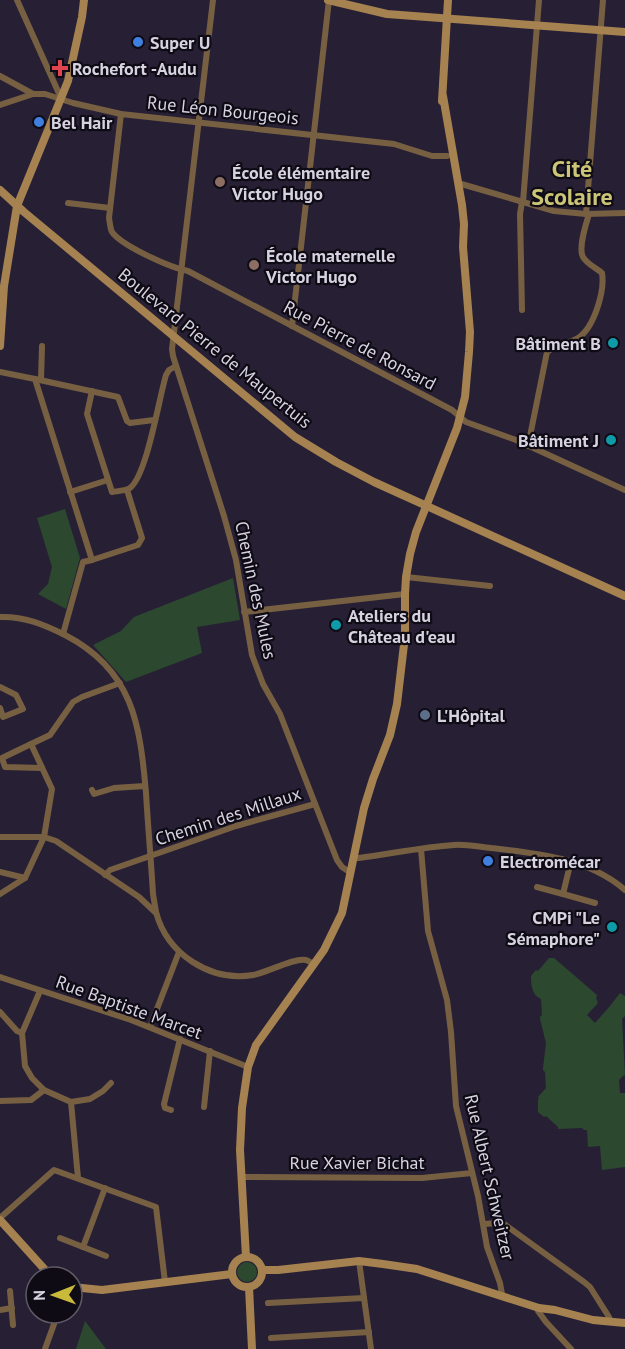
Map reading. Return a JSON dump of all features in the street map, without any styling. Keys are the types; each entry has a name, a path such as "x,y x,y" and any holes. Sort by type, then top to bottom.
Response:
{"street":[{"path":"17,0 61,99"},
{"path":"0,346 2,286 17,206 69,80 84,0"},
{"name":"Chemin des Mules","path":"213,0 172,348 236,560 252,655 263,684 280,714 337,860 351,873"},
{"path":"292,326 329,0 387,14 625,32"},
{"path":"448,0 443,96 464,247"},
{"path":"522,310 520,214 539,0"},
{"path":"528,446 547,352 578,338 585,332 593,317 603,285 602,273 586,261 582,250 588,214 603,0"},
{"name":"Rue Léon Bourgeois","path":"0,76 33,94 45,94 121,114 394,144 432,156 450,156"},
{"path":"0,105 33,94"},
{"name":"Rue Pierre de Ronsard","path":"121,114 109,218 111,230 119,239 161,263 188,271 452,410 466,422 528,446 625,490"},
{"path":"246,1257 240,1150 242,1108 248,1067 256,1045 329,942 342,913 364,808 390,735 397,704 405,636 406,577 416,532 460,416 466,386 470,342 464,224 458,183 450,156"},
{"path":"458,183 554,211 588,214 625,213"},
{"name":"Boulevard Pierre de Maupertuis","path":"0,190 42,228 295,437 336,462 426,507 625,596"},
{"path":"68,203 110,208"},
{"path":"42,346 38,379 92,560"},
{"path":"92,391 87,414 112,492 127,490 133,485 144,465 166,375 176,366"},
{"path":"0,372 118,397 127,421 130,423 154,420"},
{"path":"70,492 108,480"},
{"path":"63,634 83,562 138,545 142,538 127,490"},
{"path":"406,577 490,586"},
{"path":"244,612 405,594"},
{"path":"0,617 25,619 43,624 82,644 96,655 120,683 127,696 138,727 143,758 156,914 179,951 206,970 220,974 253,975 278,968 295,960 304,960 314,964"},
{"path":"42,768 5,767 2,758 50,735 73,702 82,696 120,683"},
{"path":"0,687 16,695 23,710 3,717 0,708"},
{"path":"0,894 25,878 44,837 52,789 31,744"},
{"path":"92,790 94,794 114,788 145,786"},
{"name":"Chemin des Millaux","path":"105,875 110,870 236,826 315,804"},
{"path":"0,837 44,837 56,841 139,897 156,914"},
{"path":"354,858 457,845 543,854 578,863 615,881 625,890"},
{"name":"Rue Albert Schweitzer","path":"421,849 428,931 447,1000 456,1106 484,1224 487,1247 500,1282 501,1296"},
{"path":"563,894 571,861"},
{"path":"0,872 25,878"},
{"path":"537,887 595,903"},
{"path":"139,897 150,897 153,894"},
{"path":"150,1027 179,951"},
{"name":"Rue Baptiste Marcet","path":"0,977 150,1027 248,1067"},
{"path":"40,991 22,1034 25,1066 32,1078 44,1090 71,1102 90,1100 104,1091 111,1083"},
{"path":"0,1012 22,1034"},
{"path":"171,1110 165,1108 164,1104 180,1039"},
{"path":"204,1107 210,1051"},
{"path":"0,1101 31,1100 44,1090"},
{"path":"71,1102 78,1178"},
{"path":"41,1265 0,1219 54,1170 156,1207 165,1282"},
{"name":"Rue Xavier Bichat","path":"242,1177 422,1178 472,1173"},
{"path":"83,1247 105,1188"},
{"path":"484,1224 504,1224 584,1282 590,1287 610,1322"},
{"path":"60,1238 106,1256"},
{"path":"246,1257 259,1262 263,1270 258,1284 249,1287 236,1282 232,1274 237,1260 246,1257"},
{"path":"263,1270 359,1261 417,1269 539,1308 593,1320 625,1323"},
{"path":"359,1261 371,1349"},
{"path":"84,1288 102,1290 232,1274"},
{"path":"249,1287 252,1349"},
{"path":"10,1291 13,1325"},
{"path":"268,1303 364,1298"},
{"path":"0,1310 12,1308"},
{"path":"539,1308 538,1311 546,1322 571,1349"},
{"path":"45,1349 54,1325"},
{"path":"271,1338 369,1332"}],"green space":[{"path":"65,509 80,558 66,609 38,594 48,584 52,567 37,518"},
{"path":"233,578 240,620 197,627 202,653 126,682 93,645 121,631 134,617"},
{"path":"549,958 554,958 597,995 598,1003 587,1015 595,1023 620,993 625,996 625,1016 622,1019 625,1075 619,1080 620,1093 625,1093 625,1167 602,1170 600,1146 588,1147 587,1130 582,1128 558,1129 546,1116 538,1112 538,1097 546,1088 543,1068 546,1043 540,1019 541,999 533,990 531,976"},
{"path":"247,1262 254,1265 257,1272 254,1279 247,1282 240,1279 237,1272 240,1265"},
{"path":"85,1321 106,1349 76,1349"}],"place":[{"name":"Super U","path":"138,42"},
{"name":"Rochefort -Audu","path":"60,68"},
{"name":"Bel Hair","path":"39,122"},
{"name":"École élémentaire Victor Hugo","path":"220,182"},
{"name":"École maternelle Victor Hugo","path":"254,265"},
{"name":"Bâtiment B","path":"613,343"},
{"name":"Bâtiment J","path":"611,440"},
{"name":"Ateliers du Château d'eau","path":"336,625"},
{"name":"L'Hôpital","path":"425,715"},
{"name":"Electromécar","path":"488,861"},
{"name":"CMPi \"Le Sémaphore\"","path":"612,927"}],"district":[{"name":"Cité Scolaire","path":"572,182"}]}
